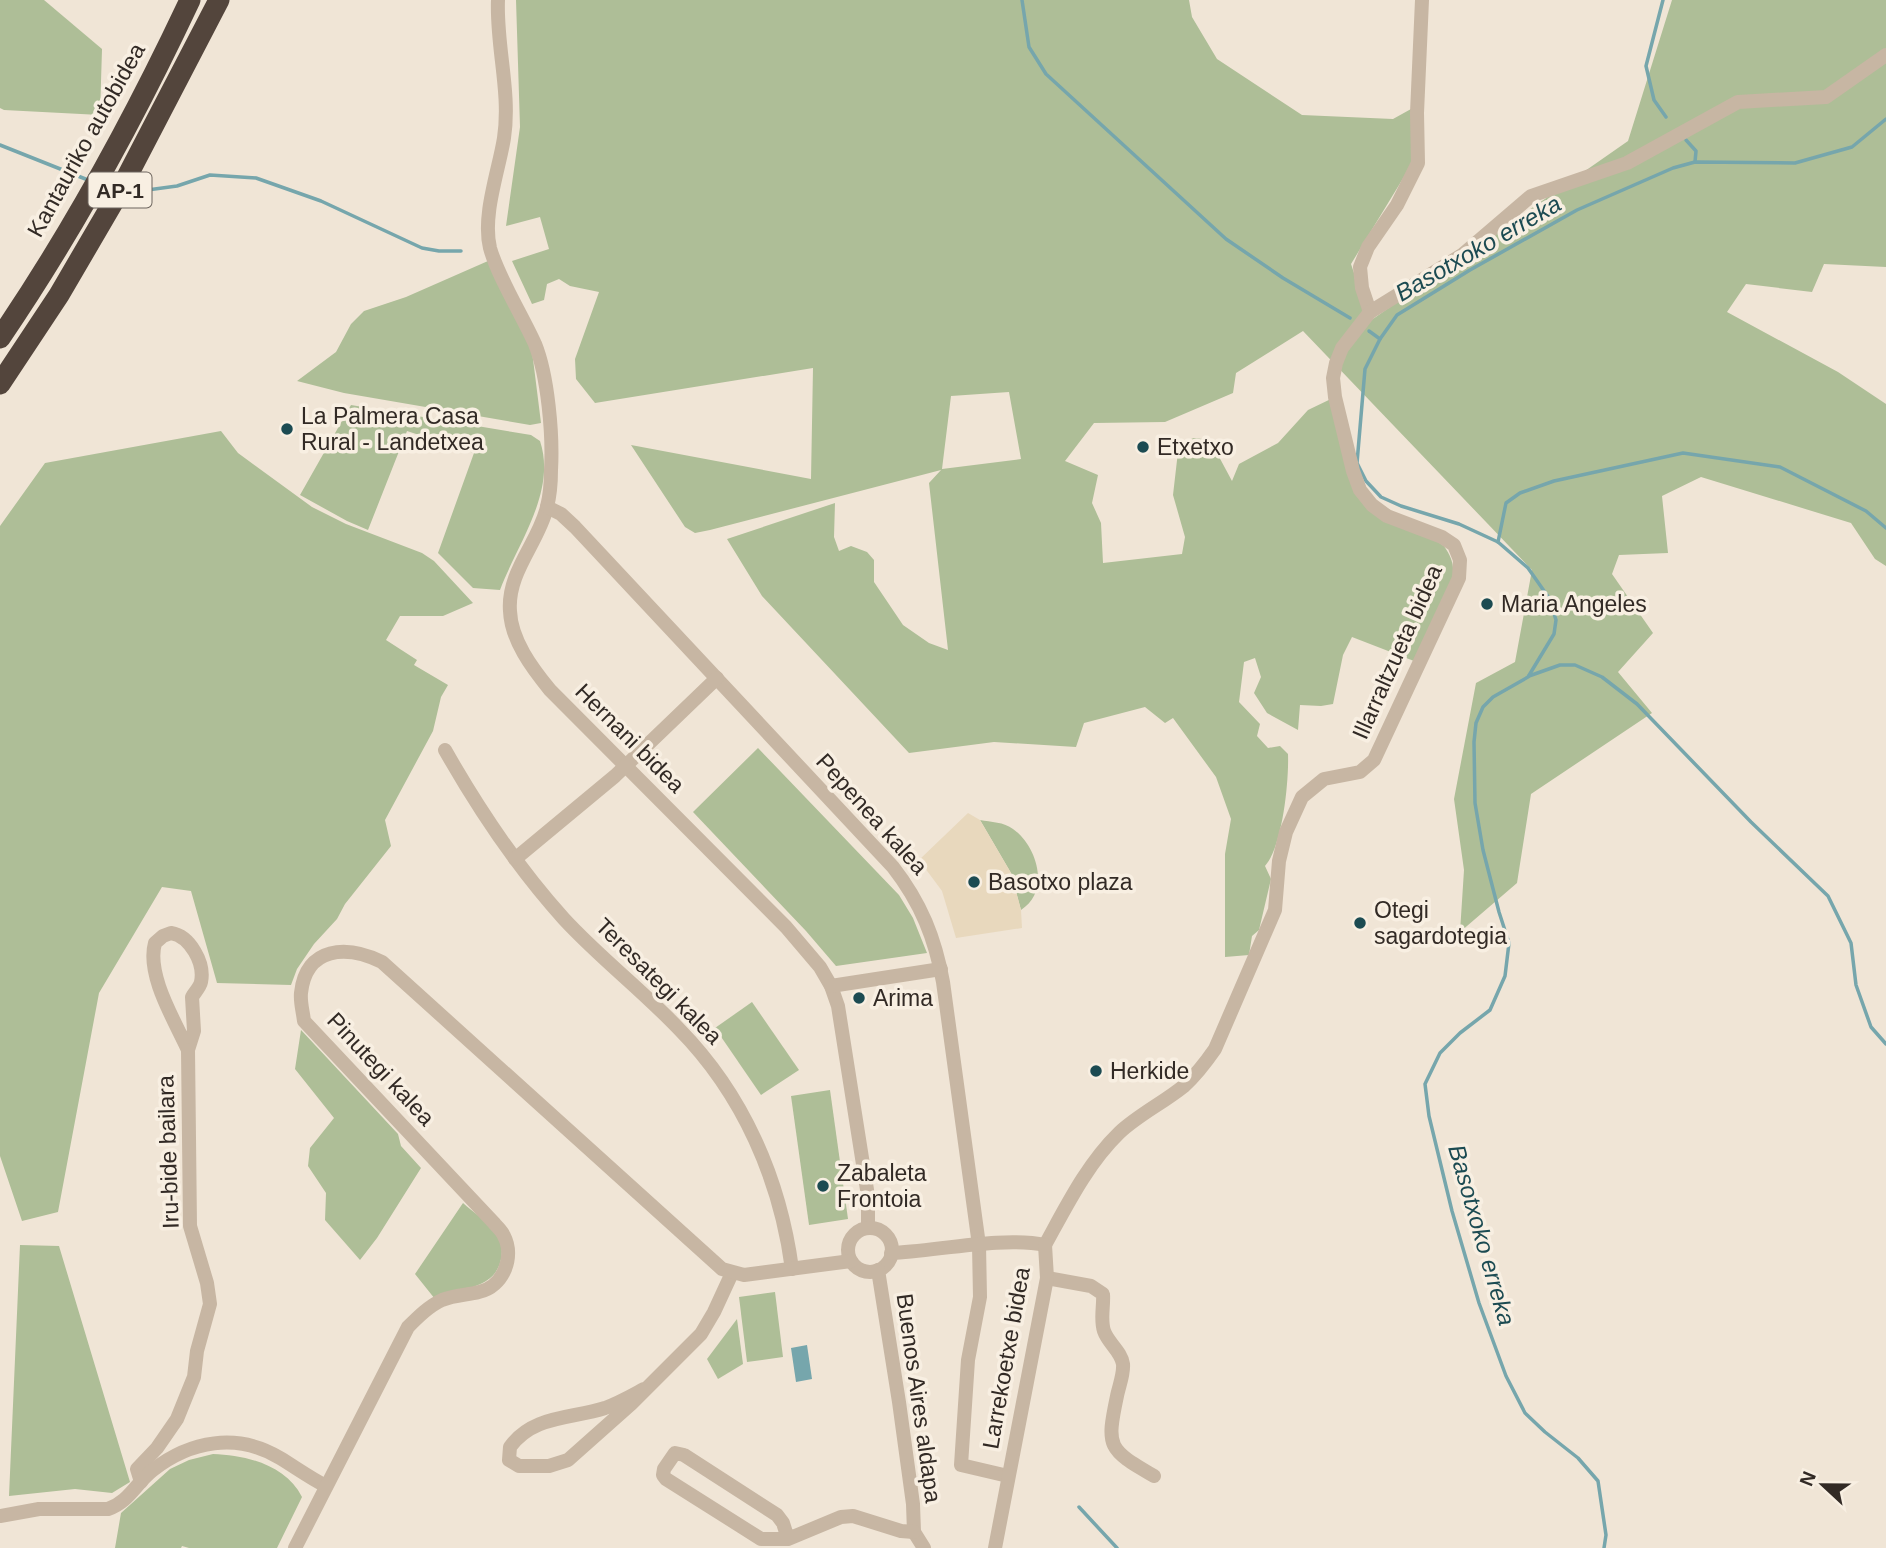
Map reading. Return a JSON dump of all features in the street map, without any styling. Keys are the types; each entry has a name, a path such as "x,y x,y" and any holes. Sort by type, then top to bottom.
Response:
{"highway":[{"name":"Kantauriko autobidea","path":"0,338 93,188 153,77 190,0"},
{"name":"AP-1","path":"0,384 59,295 118,194 219,0"}],"street":[{"name":"Hernani bidea","path":"498,0 505,94 504,135 489,213 490,247 536,347 545,383 552,455 547,507 514,585 510,611 517,638 531,666 550,690 786,927 820,967 831,986 844,1029 868,1196 868,1228"},
{"path":"1422,0 1416,113 1418,163 1397,205 1368,247 1360,267 1362,288 1370,312 1461,255 1531,196 1626,163 1738,102 1826,97 1886,55"},
{"name":"Illarraltzueta bidea","path":"1045,1245 1092,1165 1118,1134 1183,1086 1201,1069 1215,1049 1275,910 1279,861 1286,832 1302,797 1324,779 1360,772 1374,760 1459,578 1460,560 1454,545 1442,537 1387,516 1372,505 1360,490 1353,471 1335,397 1334,378 1342,348 1370,312"},
{"name":"Pepenea kalea","path":"547,507 561,514 575,527 893,867 908,886 930,926 940,968 979,1245 980,1297 968,1360 961,1465 1008,1476"},
{"path":"515,859 626,766 717,678"},
{"name":"Teresategi kalea","path":"445,750 478,806 515,859 563,918 679,1028 711,1065 737,1102 771,1178 782,1213 792,1269"},
{"name":"Iru-bide bailara","path":"141,1482 136,1469 157,1448 177,1419 194,1377 197,1350 210,1304 207,1283 190,1226 187,1158 188,1050 194,1031 192,997 201,984 200,968 189,942 179,934 171,933 155,943 153,961 160,988 188,1050"},
{"name":"Pinutegi kalea","path":"295,1548 408,1327 441,1300 481,1292 496,1283 503,1275 509,1258 504,1236 494,1223 304,1021 300,996 304,978 313,965 330,953 347,950 366,954 382,962 719,1266 732,1273"},
{"path":"831,986 940,968"},
{"path":"868,1228 886,1235 892,1247 891,1254 889,1261 877,1270 863,1270 851,1261 848,1249 852,1237 868,1228"},
{"name":"Larrekoetxe bidea","path":"891,1254 979,1245 1045,1245 1047,1278 996,1548"},
{"path":"644,1389 626,1400 583,1414 560,1416 529,1429 510,1447 509,1460 519,1466 559,1464 568,1460 631,1404 701,1335 715,1312 732,1273 744,1275 851,1261"},
{"name":"Buenos Aires aldapa","path":"877,1270 899,1402 913,1504 914,1532 924,1548"},
{"path":"1047,1278 1091,1286 1103,1294 1103,1330 1123,1363 1110,1440 1116,1450 1128,1460 1154,1476"},
{"path":"583,1414 593,1423 594,1436"},
{"name":"Iru-bide bailara","path":"0,1516 39,1509 108,1509 119,1505 148,1474 178,1452 220,1442 259,1448 326,1486"},
{"path":"675,1453 684,1455 777,1515 783,1523 788,1539 761,1539 748,1533 666,1479 663,1475 664,1468 675,1453"},
{"name":"Buenos Aires aldapa","path":"788,1539 841,1517 853,1516 901,1531 914,1532"}],"green space":[{"path":"0,0 44,0 102,49 100,115 0,108"},
{"path":"516,0 1189,0 1192,17 1217,59 1302,115 1393,119 1411,109 1413,162 1351,264 1370,321 1628,141 1672,0 1886,0 1886,267 1824,264 1812,292 1746,284 1727,312 1838,372 1886,404 1886,566 1875,559 1851,523 1701,477 1662,496 1668,553 1619,555 1612,574 1653,633 1618,672 1652,713 1531,794 1517,883 1460,932 1464,870 1454,799 1476,683 1515,662 1532,570 1303,331 1236,373 1233,393 1165,422 1094,423 1065,461 1098,475 1092,503 1101,523 1103,563 1182,554 1185,537 1173,495 1179,443 1194,438 1210,440 1232,481 1239,464 1278,443 1308,410 1335,397 1360,490 1444,546 1452,562 1452,580 1414,661 1352,637 1343,655 1333,704 1300,705 1298,730 1267,713 1254,693 1261,677 1255,658 1244,662 1239,702 1260,724 1257,736 1268,748 1280,746 1288,754 1287,780 1280,829 1271,857 1265,866 1271,879 1259,930 1252,936 1249,955 1225,957 1225,854 1231,819 1216,777 1173,718 1165,723 1145,707 1084,723 1076,747 994,742 909,753 762,596 727,539 835,503 834,537 839,551 851,546 867,552 874,560 874,582 903,625 929,643 948,650 929,483 941,470 710,530 695,533 685,527 631,445 811,479 813,368 595,403 576,379 575,359 599,292 570,286 559,279 547,284 544,300 532,304 512,261 549,249 540,217 506,226 520,127","holes":["1009,392 1021,459 942,469 951,396"]},
{"path":"488,261 532,351 541,423 530,425 344,393 297,381 336,352 351,324 364,311 406,297"},
{"path":"351,405 531,435 540,441 544,460 539,498 500,590 473,588 438,553 474,453 407,431 368,530 300,495"},
{"path":"221,431 238,453 312,507 346,524 422,553 434,561 473,603 443,616 400,616 386,640 417,660 414,665 448,685 441,697 433,731 385,820 391,846 345,904 337,919 314,944 297,969 291,985 217,983 191,891 162,887 99,993 58,1212 22,1221 0,1156 0,526 45,463"},
{"path":"758,748 899,895 913,918 927,953 836,966 693,812"},
{"path":"980,820 1013,829 1029,846 1034,857 1038,881 1036,892 1021,910 1011,873"},
{"path":"752,1002 799,1070 761,1095 715,1028"},
{"path":"301,1030 398,1134 401,1146 421,1168 360,1260 325,1220 326,1193 308,1166 310,1148 334,1118 295,1069"},
{"path":"830,1090 848,1219 809,1225 791,1096"},
{"path":"463,1203 496,1233 502,1252 499,1266 491,1277 481,1284 435,1299 415,1274"},
{"path":"20,1245 59,1246 130,1482 112,1493 75,1489 9,1496"},
{"path":"775,1292 783,1357 747,1362 739,1297"},
{"path":"737,1319 743,1364 718,1379 707,1359"},
{"path":"213,1454 264,1464 286,1477 295,1486 302,1497 277,1548 115,1548 121,1513 170,1469 189,1460"}],"shaded area":[{"name":"Basotxo plaza","path":"968,813 980,820 1011,873 1021,910 1022,928 956,938 942,891 919,860"}],"water":[{"path":"807,1345 812,1379 796,1382 791,1348"}],"waterway":[{"path":"1022,0 1029,47 1046,74 1226,239 1283,278 1350,318"},
{"path":"1663,0 1646,66 1654,100 1666,117"},
{"name":"Basotxoko erreka","path":"1604,1548 1606,1535 1598,1481 1578,1458 1525,1413 1506,1376 1479,1303 1452,1211 1429,1116 1425,1084 1440,1053 1460,1033 1490,1010 1505,976 1509,943 1483,850 1475,803 1476,723 1483,707 1493,697 1528,677 1554,634 1556,620 1549,598 1528,568 1498,542 1459,524 1381,497 1366,481 1357,463 1365,369 1380,339 1397,315 1577,210 1673,168 1695,162 1795,163 1852,147 1886,119"},
{"path":"1686,140 1696,151 1695,162"},
{"path":"0,145 88,180"},
{"path":"130,190 177,186 210,175 256,178 321,201 422,248 461,251"},
{"path":"1369,331 1380,339"},
{"path":"1498,542 1506,503 1520,493 1554,481 1683,453 1780,467 1866,511 1886,528"},
{"path":"1529,676 1560,665 1575,665 1602,677 1637,704 1751,822 1828,896 1851,943 1856,985 1871,1027 1886,1044"},
{"path":"1079,1507 1117,1548"}],"place":[{"name":"La Palmera Casa Rural - Landetxea","path":"287,429"},
{"name":"Etxetxo","path":"1143,447"},
{"name":"Maria Angeles","path":"1487,604"},
{"name":"Basotxo plaza","path":"974,882"},
{"name":"Otegi sagardotegia","path":"1360,923"},
{"name":"Arima","path":"859,998"},
{"name":"Herkide","path":"1096,1071"},
{"name":"Zabaleta Frontoia","path":"823,1186"}]}
